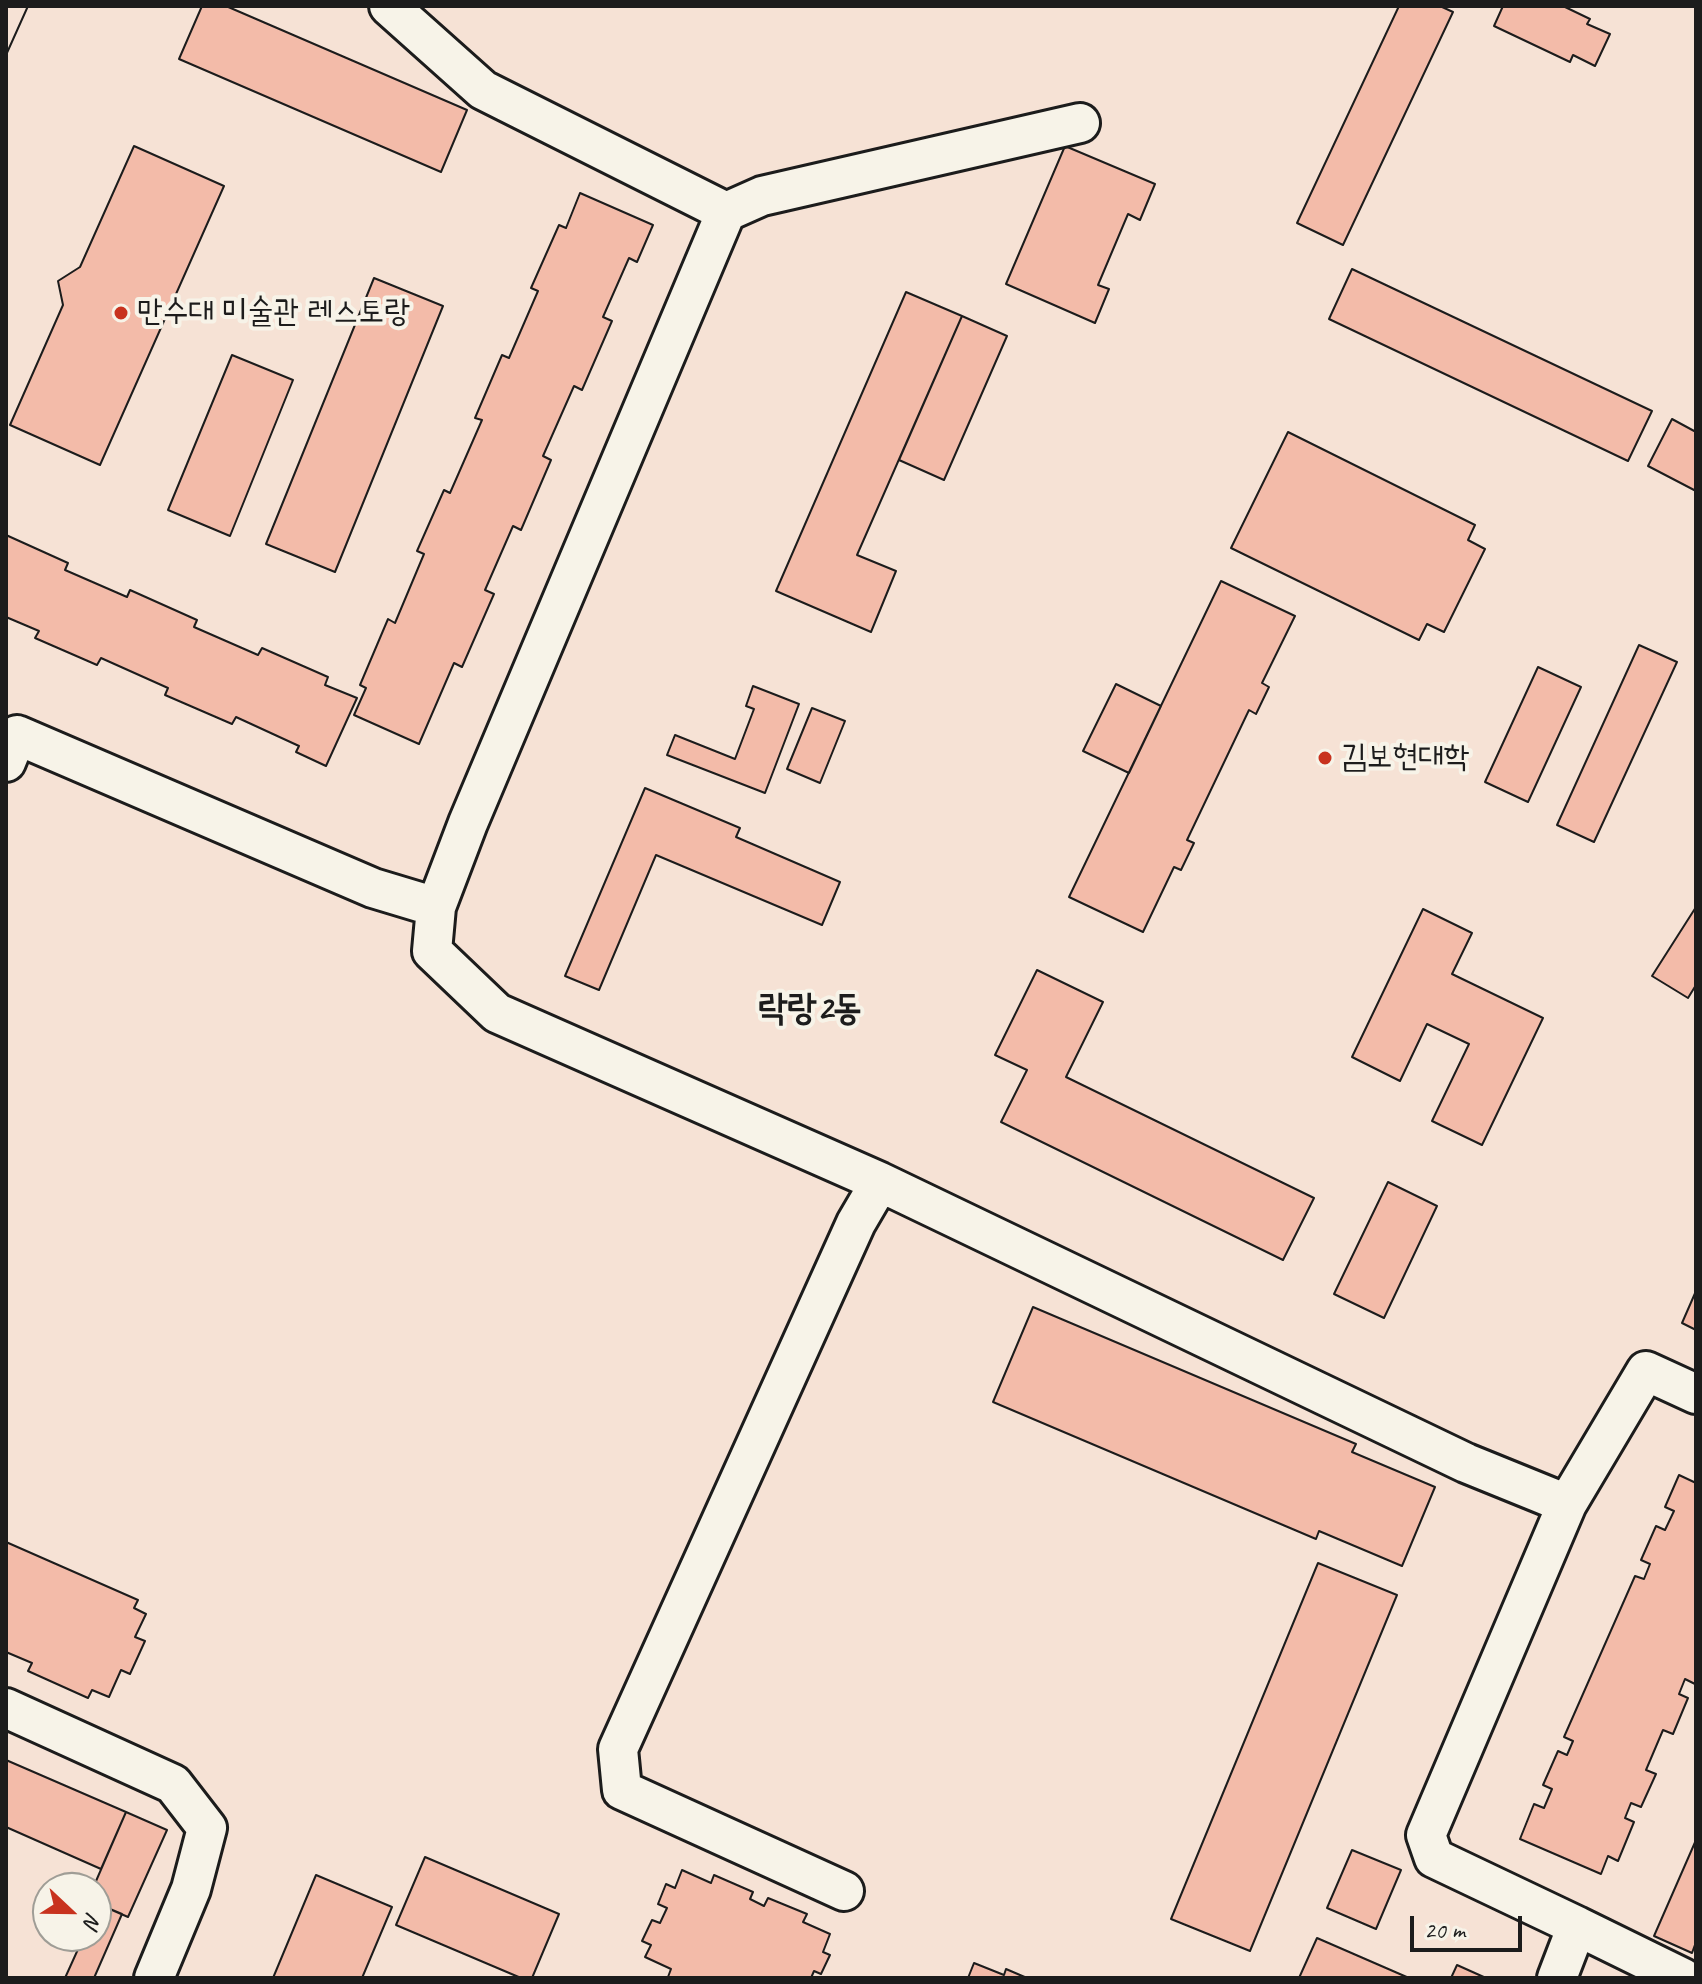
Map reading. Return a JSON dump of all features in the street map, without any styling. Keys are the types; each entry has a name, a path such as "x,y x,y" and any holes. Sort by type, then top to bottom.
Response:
{"street":[{"path":"389,6 483,90 726,212"},
{"path":"1080,123 762,196 726,212 468,823 436,907 432,951 497,1013 880,1182 1466,1463 1567,1504"},
{"path":"6,762 17,735 373,888 436,907"},
{"path":"844,1891 622,1790 618,1749 856,1223 880,1182"},
{"path":"1683,1978 1434,1858 1426,1835 1567,1504 1646,1371 1696,1394"},
{"path":"6,1708 173,1784 207,1828 191,1889 154,1978"},
{"path":"1557,1978 1577,1926"}],"building":[{"path":"202,6 226,6 467,110 441,172 179,59"},
{"path":"1399,6 1440,6 1453,12 1343,245 1297,223"},
{"path":"1503,6 1563,6 1590,19 1587,24 1610,34 1595,66 1573,55 1570,62 1494,26"},
{"path":"134,146 224,186 100,465 10,425 63,305 58,281 80,267"},
{"path":"1065,146 1155,184 1140,220 1128,214 1098,285 1109,289 1095,323 1006,284"},
{"path":"580,193 653,225 637,262 629,258 603,317 612,321 582,390 574,386 543,456 551,460 521,530 513,526 485,590 494,594 462,667 454,663 419,744 354,715 366,688 360,685 388,619 395,623 424,554 417,551 444,490 450,493 482,420 475,418 502,355 509,358 538,291 531,288 559,225 566,228"},
{"path":"1352,269 1652,411 1628,461 1329,319"},
{"path":"374,278 443,306 335,572 266,544"},
{"path":"906,292 962,316 857,555 896,571 871,632 776,591"},
{"path":"962,316 1007,336 944,480 899,460"},
{"path":"232,355 293,380 230,536 168,510"},
{"path":"1672,419 1696,432 1696,491 1648,466"},
{"path":"1288,432 1475,525 1468,540 1485,549 1444,632 1427,624 1419,640 1231,548"},
{"path":"6,535 68,563 65,570 127,597 130,590 197,620 194,627 258,655 262,648 328,677 325,685 357,698 326,766 296,752 299,746 236,717 232,724 165,695 168,688 101,658 97,665 35,638 39,631 6,617"},
{"path":"1221,581 1295,616 1262,683 1269,687 1256,714 1249,710 1187,840 1194,843 1181,870 1174,867 1143,932 1069,897"},
{"path":"1639,645 1677,662 1594,842 1557,825"},
{"path":"1538,667 1581,687 1528,802 1485,782"},
{"path":"1116,684 1161,706 1129,773 1083,751"},
{"path":"753,686 799,704 765,793 667,755 675,735 735,759 754,709 746,706"},
{"path":"812,708 845,721 820,783 787,769"},
{"path":"645,788 740,828 736,837 840,882 822,925 656,855 599,990 565,976"},
{"path":"1696,907 1696,985 1688,998 1652,976"},
{"path":"1423,909 1472,933 1452,974 1543,1018 1482,1145 1432,1121 1469,1044 1427,1024 1400,1081 1352,1057"},
{"path":"1037,970 1103,1002 1066,1077 1314,1198 1283,1260 1001,1122 1027,1070 995,1055"},
{"path":"1388,1182 1437,1206 1384,1318 1334,1294"},
{"path":"1696,1291 1696,1330 1682,1323"},
{"path":"1033,1307 1356,1444 1352,1452 1435,1487 1402,1566 1319,1531 1316,1539 993,1402"},
{"path":"1679,1475 1696,1483 1696,1682 1685,1679 1679,1694 1688,1698 1673,1734 1663,1730 1646,1770 1656,1774 1641,1807 1631,1803 1625,1818 1634,1822 1618,1861 1608,1856 1601,1874 1520,1839 1534,1804 1544,1808 1552,1789 1543,1785 1558,1751 1567,1755 1573,1741 1564,1737 1635,1576 1644,1579 1650,1564 1641,1560 1656,1526 1665,1530 1674,1511 1665,1507"},
{"path":"6,1542 138,1600 134,1608 146,1614 135,1637 145,1641 130,1674 121,1670 109,1697 92,1690 88,1698 28,1671 32,1663 6,1652"},
{"path":"1318,1563 1397,1595 1250,1951 1171,1919"},
{"path":"6,1760 126,1812 101,1869 6,1827"},
{"path":"126,1812 167,1830 128,1917 112,1910 112,1872 100,1872"},
{"path":"1696,1840 1696,1942 1692,1953 1654,1936"},
{"path":"1352,1850 1401,1870 1376,1929 1327,1908"},
{"path":"425,1857 559,1914 532,1978 521,1978 396,1925"},
{"path":"682,1870 711,1883 714,1875 753,1892 750,1899 764,1906 768,1898 807,1914 803,1922 830,1934 823,1952 830,1955 821,1974 814,1971 811,1978 668,1977 671,1969 645,1957 651,1945 642,1941 652,1920 660,1923 667,1908 658,1904 666,1884 675,1888"},
{"path":"316,1875 392,1907 362,1978 273,1978"},
{"path":"112,1910 122,1914 112,1937"},
{"path":"1317,1938 1409,1978 1299,1978"},
{"path":"77,1952 105,1952 94,1978 65,1978"},
{"path":"974,1963 1004,1975 1006,1969 1027,1978 968,1978"},
{"path":"1457,1965 1486,1978 1451,1978"}],"tram line":[{"path":"6,55 28,6"}],"place":[{"name":"만수대 미술관 레스토랑","path":"121,313"},
{"name":"김보현대학","path":"1325,758"}],"district":[{"name":"락랑2동","path":"810,1010"}]}
